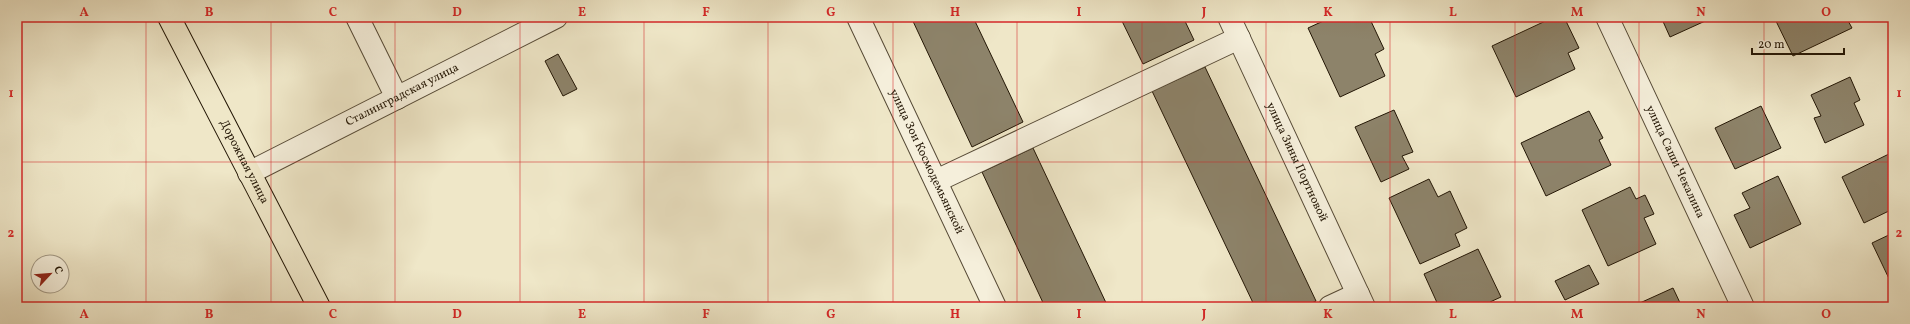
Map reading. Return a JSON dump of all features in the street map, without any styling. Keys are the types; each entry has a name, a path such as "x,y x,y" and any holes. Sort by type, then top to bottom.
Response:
{"main road":[{"name":"Дорожная улица","path":"169,17 320,307"}],"street":[{"path":"357,17 397,98"},
{"name":"Сталинградская улица","path":"249,173 556,17"},
{"name":"улица Зои Космодемьянской","path":"858,17 995,307"},
{"name":"улица Зины Портновой","path":"1229,17 1361,300"},
{"name":"улица Саши Чекалина","path":"1607,17 1743,307"},
{"path":"936,181 1239,38"},
{"path":"1330,307 1361,300"}],"building":[{"path":"911,17 973,17 1023,122 972,147"},
{"path":"1120,17 1183,17 1194,40 1143,64"},
{"path":"1332,17 1369,17 1384,49 1375,54 1385,76 1340,97 1308,28"},
{"path":"1554,17 1564,17 1579,48 1568,53 1575,69 1516,97 1492,46"},
{"path":"1661,17 1714,17 1670,37"},
{"path":"1774,17 1846,17 1852,28 1793,56"},
{"path":"558,54 577,89 563,96 545,61"},
{"path":"1205,67 1316,301 1304,307 1255,307 1152,91"},
{"path":"1850,77 1860,100 1854,103 1864,125 1825,143 1814,118 1821,116 1811,95"},
{"path":"1761,106 1781,148 1735,169 1715,128"},
{"path":"1394,110 1413,152 1402,156 1409,169 1381,182 1355,127"},
{"path":"1589,111 1603,138 1599,140 1611,165 1546,196 1521,143"},
{"path":"1033,148 1108,307 1045,307 982,172"},
{"path":"1893,152 1893,209 1864,223 1842,177"},
{"path":"1778,176 1801,224 1750,248 1734,215 1750,208 1742,193"},
{"path":"1429,179 1438,197 1450,191 1467,228 1455,234 1460,246 1420,264 1389,198"},
{"path":"1630,187 1636,199 1645,195 1654,214 1644,218 1656,244 1608,266 1582,210"},
{"path":"1893,233 1893,287 1872,243"},
{"path":"1478,249 1501,297 1490,302 1492,307 1439,307 1424,274"},
{"path":"1589,265 1599,284 1565,300 1555,281"},
{"path":"1673,288 1682,307 1631,307"}]}
